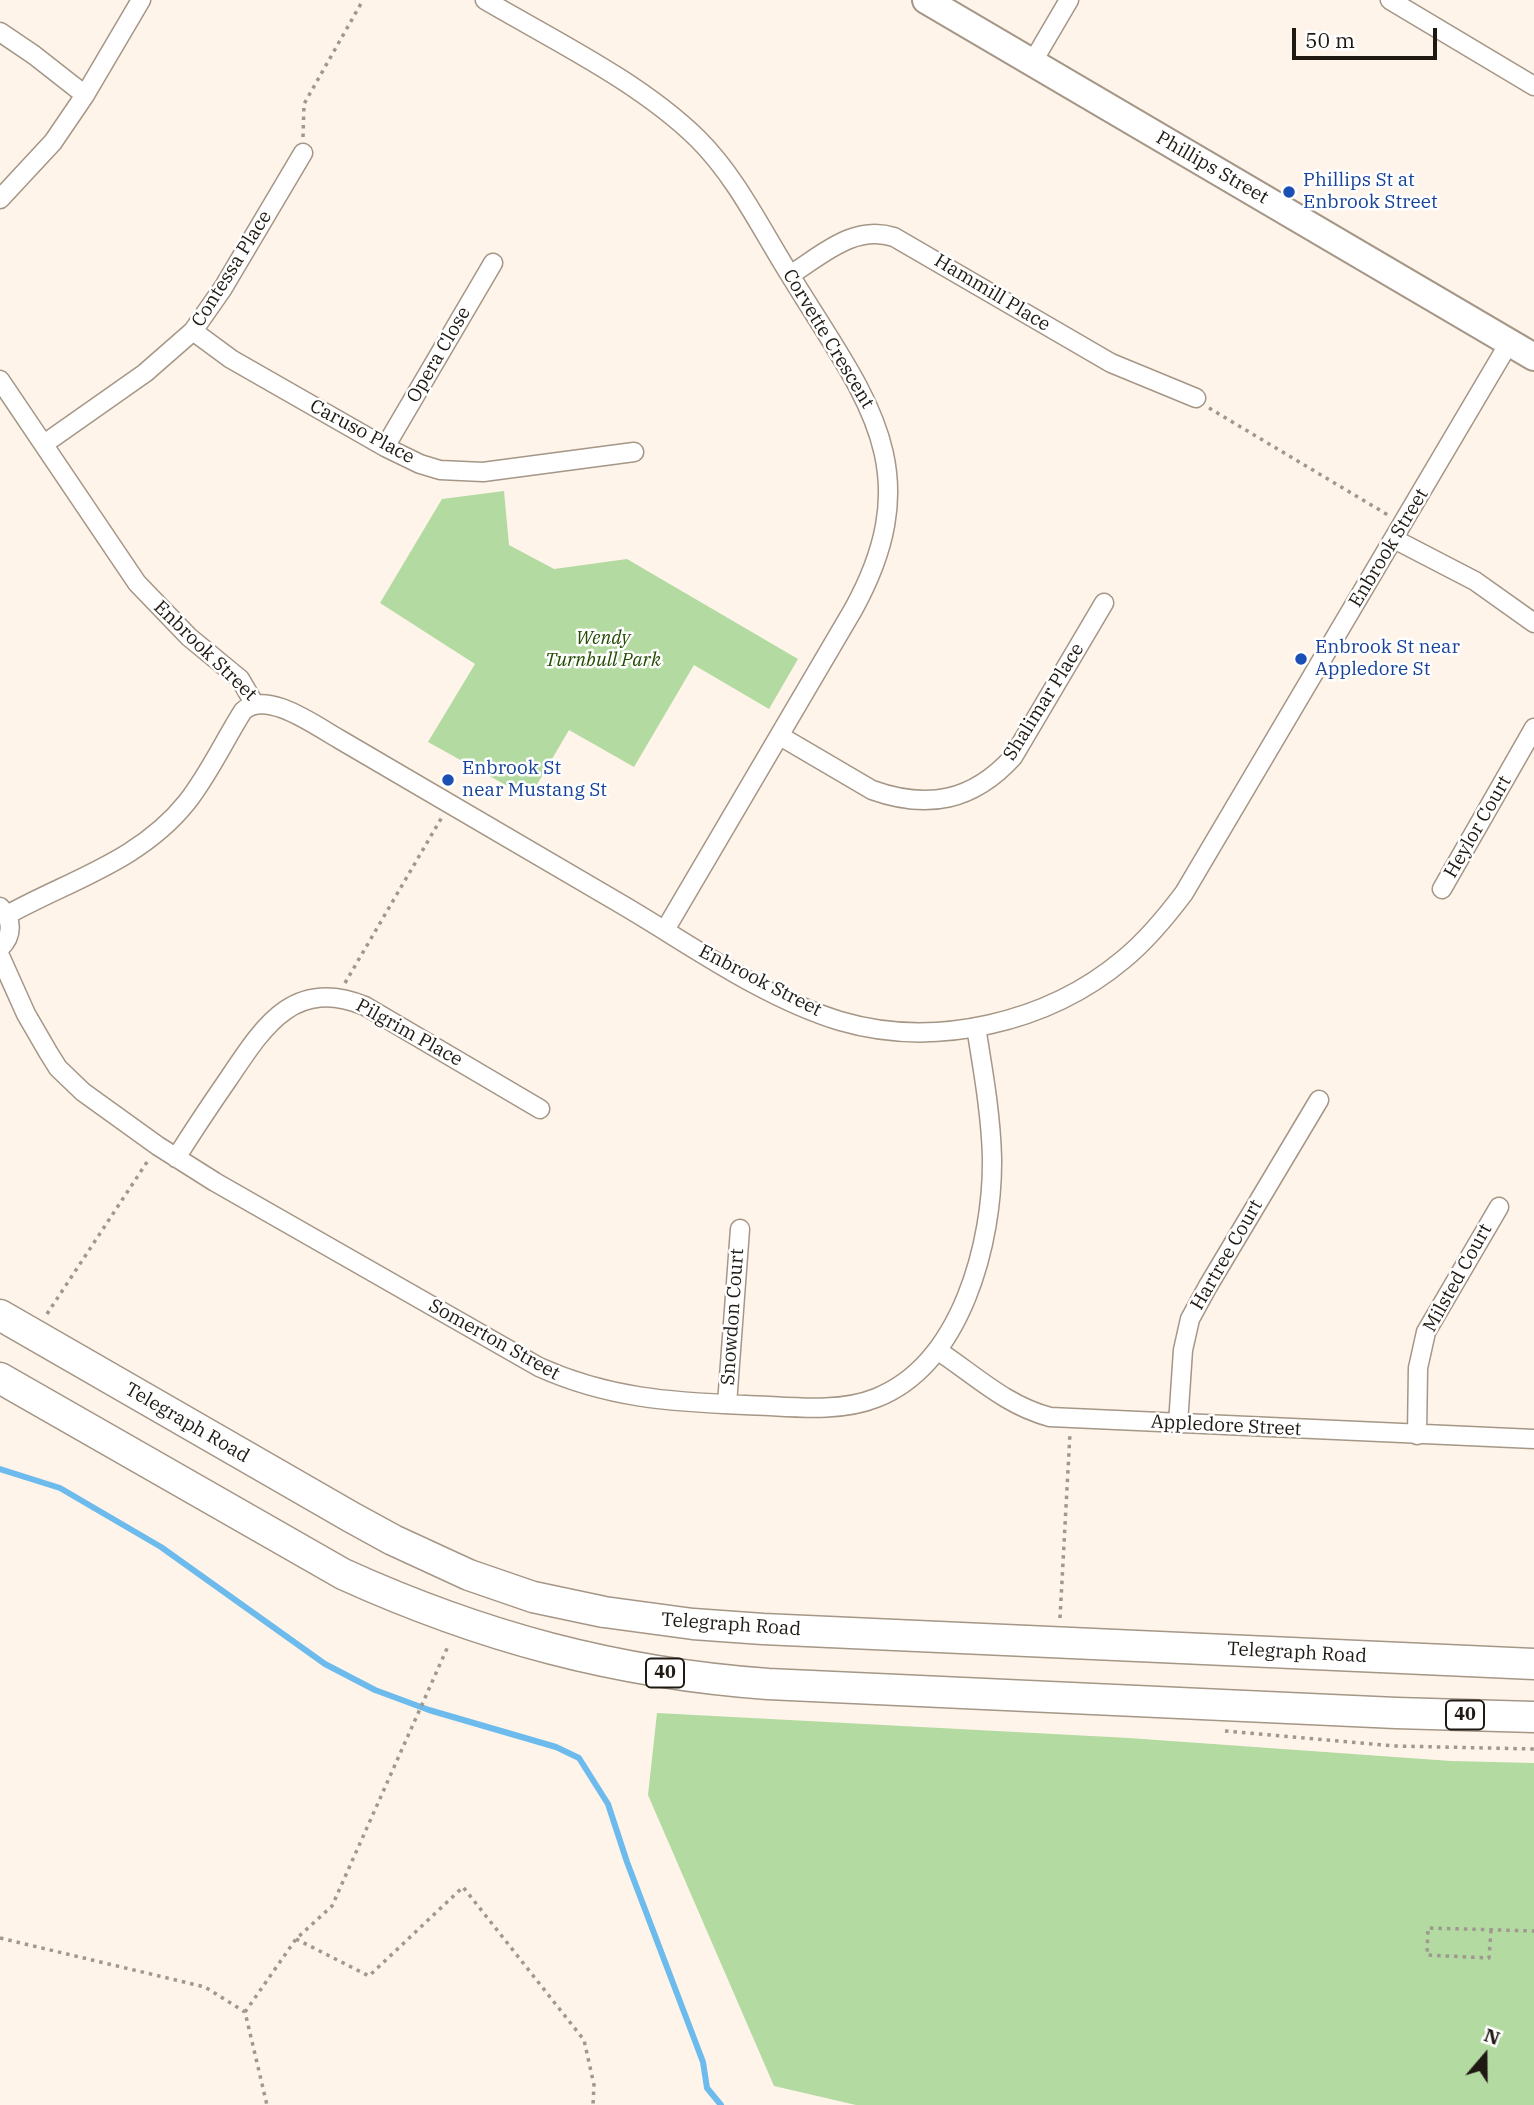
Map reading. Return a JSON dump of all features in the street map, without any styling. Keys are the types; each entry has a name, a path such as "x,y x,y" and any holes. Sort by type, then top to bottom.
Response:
{"main road":[{"name":"Telegraph Road","path":"0,1315 393,1540 505,1589 567,1605 642,1618 751,1628 1534,1664"},
{"name":"40","path":"0,1378 343,1574 491,1632 580,1658 714,1680 768,1684 1534,1717"}],"street":[{"path":"0,199 53,142 85,95 141,0"},
{"name":"Corvette Crescent","path":"485,0 628,84 698,139 716,159 746,200 863,393 883,444 888,491 887,515 879,555 867,584 665,930"},
{"name":"Phillips Street","path":"926,0 1534,357"},
{"path":"1032,63 1069,0"},
{"path":"1390,0 1534,86"},
{"path":"0,32 85,95"},
{"name":"Contessa Place","path":"44,444 145,373 193,331 223,288 303,153"},
{"name":"Hammill Place","path":"790,275 854,236 874,233 894,237 1111,363 1196,398"},
{"name":"Opera Close","path":"385,447 493,263"},
{"name":"Caruso Place","path":"193,331 231,359 385,447 420,464 462,472 483,472 634,452"},
{"name":"Enbrook Street","path":"0,380 137,583 189,637 240,679 254,704 270,704 299,717 775,993 840,1020 877,1028 923,1032 976,1027 1021,1015 1071,994 1123,960 1164,919 1201,867 1509,343"},
{"path":"1394,540 1475,581 1534,623"},
{"name":"Shalimar Place","path":"780,736 872,790 888,796 918,801 937,800 976,789 1013,757 1104,603"},
{"path":"0,948 8,939 10,931 4,911 100,870 140,846 160,830 186,803 243,711 254,704"},
{"name":"Heylor Court","path":"1442,889 1534,728"},
{"name":"Somerton Street","path":"0,956 26,1014 58,1068 83,1092 176,1158 538,1367 609,1393 727,1404 828,1407 850,1406 875,1399 911,1379 950,1331 979,1254 991,1185 991,1137 976,1027"},
{"name":"Pilgrim Place","path":"176,1158 261,1031 280,1013 303,1002 339,998 355,1002 379,1013 540,1109"},
{"name":"Hartree Court","path":"1178,1424 1183,1350 1190,1319 1319,1100"},
{"name":"Milsted Court","path":"1417,1435 1418,1368 1426,1332 1499,1207"},
{"name":"Snowdon Court","path":"727,1404 740,1229"},
{"name":"Appledore Street","path":"937,1350 987,1387 1019,1406 1050,1417 1534,1439"}],"path":[{"path":"303,153 304,104 363,0"},
{"path":"1196,398 1214,413 1403,523"},
{"path":"339,998 342,987 449,804"},
{"path":"46,1317 158,1146"},
{"path":"1060,1620 1070,1419"},
{"path":"245,2011 296,1939 332,1906 449,1644"},
{"path":"296,1939 369,1976 463,1886 584,2040 594,2085 593,2105"},
{"path":"1491,1930 1489,1958 1427,1955 1428,1928 1534,1931"},
{"path":"0,1938 205,1987 245,2011 267,2105"}],"green space":[{"name":"Wendy Turnbull Park","path":"504,491 509,545 554,569 627,559 798,659 769,709 694,665 634,767 569,730 529,798 428,742 475,664 380,603 442,499"},
{"path":"657,1713 1129,1738 1451,1761 1534,1763 1534,2105 856,2105 774,2086 648,1795"}],"waterway":[{"path":"0,1469 60,1488 161,1547 325,1664 375,1690 429,1710 556,1747 579,1758 608,1804 627,1862 703,2062 707,2088 721,2105"}],"place":[{"name":"Phillips St at Enbrook Street","path":"1289,192"},
{"name":"Enbrook St near Appledore St","path":"1301,659"},
{"name":"Enbrook St near Mustang St","path":"448,780"}]}
